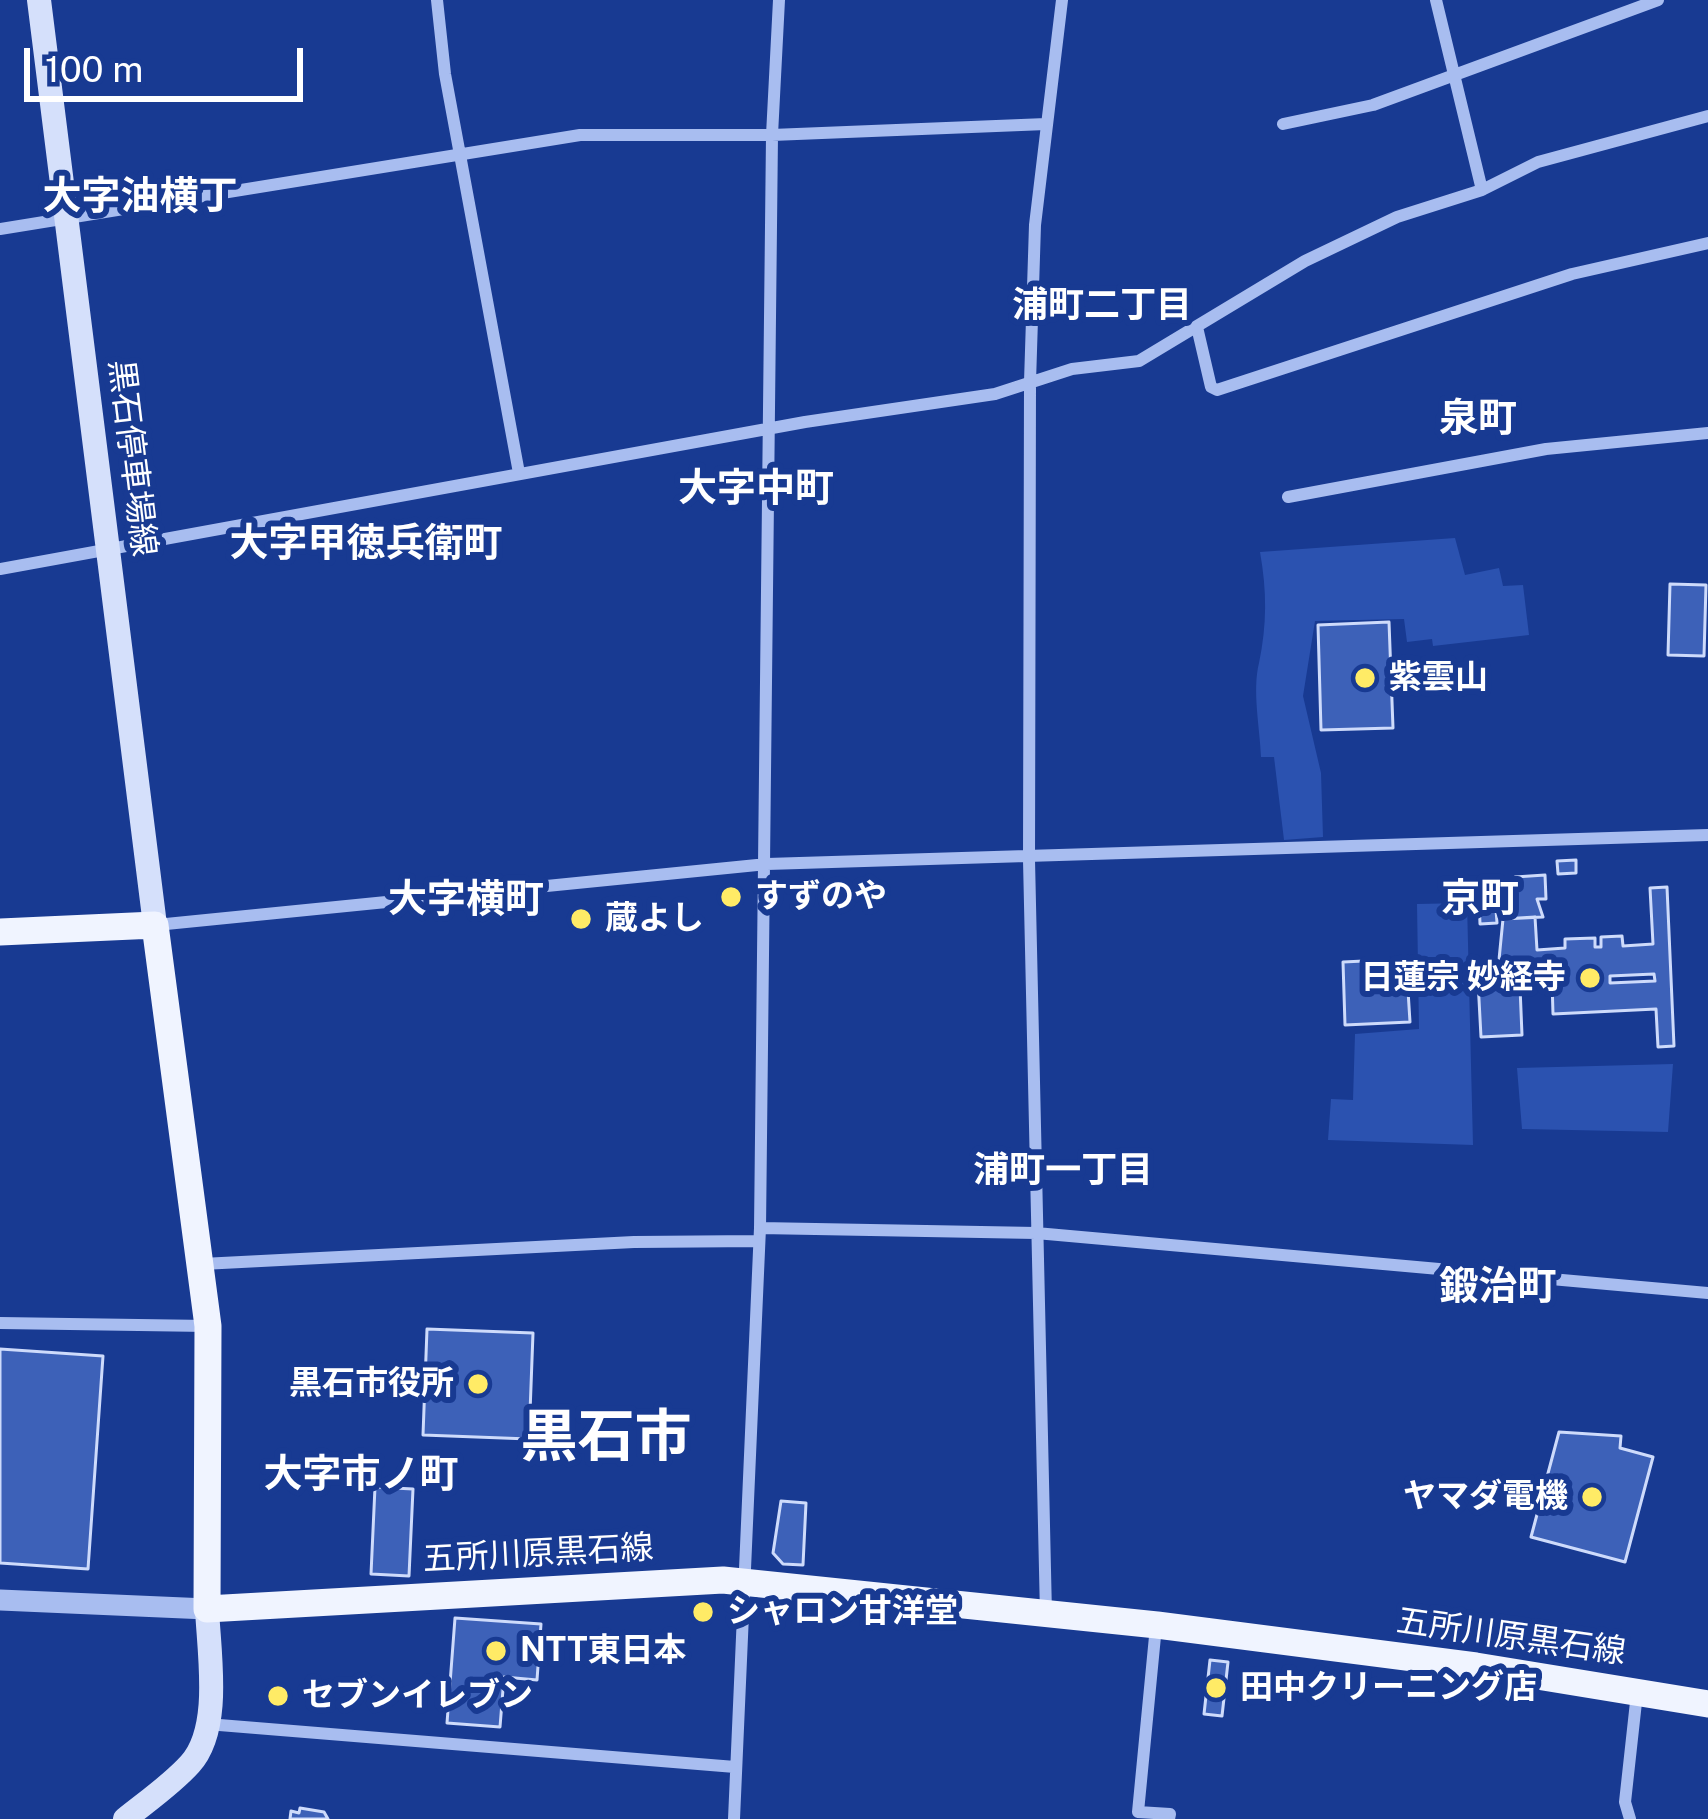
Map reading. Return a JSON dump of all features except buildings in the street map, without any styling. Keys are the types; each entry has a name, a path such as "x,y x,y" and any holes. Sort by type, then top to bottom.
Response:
{"main road":[{"name":"黒石停車場線","path":"39,0 155,925"},
{"path":"0,932 155,925 208,1325 207,1724 192,1762 125,1819"},
{"name":"五所川原黒石線","path":"207,1609 746,1582 1156,1625 1708,1704"}],"street":[{"path":"436,0 519,472"},
{"path":"734,1819 759,1234 767,864 772,135 779,0"},
{"path":"1046,1616 1029,860 1030,382 1035,225 1062,0"},
{"path":"1436,0 1482,190"},
{"path":"1283,124 1373,105 1658,0"},
{"path":"0,569 519,472 995,394 1072,369 1139,361 1324,251 1397,217 1482,190 1538,162 1708,116"},
{"path":"0,229 580,135 772,135 1046,124"},
{"path":"1197,327 1211,387 1217,390 1572,274 1708,243"},
{"path":"1288,497 1546,449 1708,433"},
{"path":"155,925 767,864 1029,860 1708,835"},
{"path":"202,1264 759,1234 1036,1233 1708,1293"},
{"path":"0,1323 208,1325"},
{"path":"0,1600 207,1609"},
{"path":"1156,1625 1138,1812 1170,1814 1169,1819"},
{"path":"1630,1819 1625,1802 1637,1692"},
{"path":"207,1724 735,1767"}],"shaded area":[{"path":"1455,538 1465,575 1499,568 1503,586 1523,585 1529,635 1433,646 1432,639 1407,642 1404,619 1315,621 1303,696 1321,773 1323,837 1284,840 1274,757 1261,757 1257,710 1265,608 1260,552"},
{"path":"1467,903 1473,1145 1328,1140 1331,1099 1353,1100 1355,1034 1419,1029 1417,904"},
{"path":"1673,1064 1668,1132 1522,1129 1517,1068"}],"place":[{"name":"紫雲山","path":"1365,678"},
{"name":"すずのや","path":"731,897"},
{"name":"蔵よし","path":"581,919"},
{"name":"日蓮宗 妙経寺","path":"1590,978"},
{"name":"黒石市役所","path":"478,1384"},
{"name":"ヤマダ電機","path":"1592,1497"},
{"name":"シャロン甘洋堂","path":"703,1612"},
{"name":"NTT東日本","path":"496,1651"},
{"name":"田中クリーニング店","path":"1216,1688"},
{"name":"セブンイレブン","path":"278,1696"}],"district":[{"name":"大字油横丁","path":"140,197"},
{"name":"浦町二丁目","path":"1102,306"},
{"name":"泉町","path":"1478,419"},
{"name":"大字中町","path":"756,489"},
{"name":"大字甲徳兵衛町","path":"366,544"},
{"name":"京町","path":"1480,899"},
{"name":"大字横町","path":"466,900"},
{"name":"浦町一丁目","path":"1063,1171"},
{"name":"鍛治町","path":"1498,1287"},
{"name":"黒石市","path":"606,1438"},
{"name":"大字市ノ町","path":"361,1475"}]}
